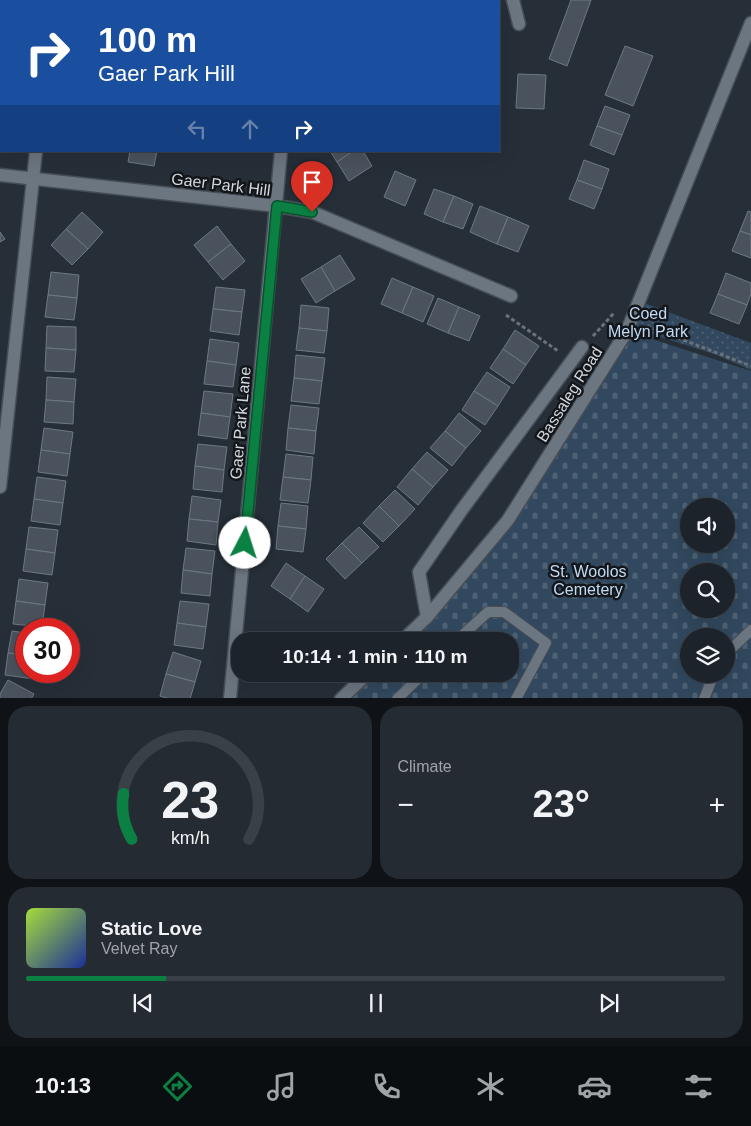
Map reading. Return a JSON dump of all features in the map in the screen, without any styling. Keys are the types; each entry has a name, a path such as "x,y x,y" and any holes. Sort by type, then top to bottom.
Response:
{"street":[{"path":"513,0 519,24"},
{"name":"Bassaleg Road","path":"412,632 427,618 508,520 627,332 751,23"},
{"path":"0,487 36,152"},
{"name":"Gaer Park Lane","path":"230,698 281,152"},
{"name":"Gaer Park Hill","path":"0,175 277,206 312,212 512,296"},
{"name":"Bassaleg Road","path":"427,618 419,572 461,511 582,347"},
{"path":"341,698 358,682"}],"lane":[{"path":"466,632 488,612 504,612 546,643 516,698"},
{"path":"735,645 751,630"},
{"path":"397,698 414,682"},
{"path":"704,698 710,683"}],"path":[{"path":"512,296 505,314 572,361"},
{"path":"631,320 751,366"}],"green space":[{"name":"Coed Melyn Park","path":"639,301 751,343 751,370 714,354 660,337 638,342 627,331"},
{"name":"St. Woolos Cemetery","path":"627,331 751,371 751,698 342,698 359,682 519,682 519,632 410,632 508,520"}],"building":[{"path":"571,0 591,0 567,66 549,59"},
{"path":"625,46 653,56 633,106 605,95"},
{"path":"518,74 546,75 544,109 516,108"},
{"path":"605,106 630,115 622,135 597,126"},
{"path":"597,126 622,135 614,155 590,145"},
{"path":"130,152 157,152 154,166 128,162"},
{"path":"331,152 352,152 337,162"},
{"path":"352,152 364,152 372,166 349,181 337,162"},
{"path":"584,160 609,169 602,189 577,180"},
{"path":"395,171 416,180 405,206 384,197"},
{"path":"577,180 602,189 594,209 569,199"},
{"path":"434,189 454,196 443,222 424,214"},
{"path":"454,196 473,204 463,229 443,222"},
{"path":"480,206 508,217 497,244 470,232"},
{"path":"748,211 751,212 751,235 740,231"},
{"path":"82,212 103,232 88,249 66,229"},
{"path":"508,217 529,226 518,252 497,244"},
{"path":"217,226 231,244 208,262 194,245"},
{"path":"66,229 88,249 72,265 51,245"},
{"path":"740,231 751,235 751,258 732,251"},
{"path":"0,232 5,239 0,242"},
{"path":"231,244 245,261 223,280 208,262"},
{"path":"340,255 355,279 335,291 321,267"},
{"path":"321,267 335,291 316,303 301,279"},
{"path":"51,272 79,275 77,298 48,295"},
{"path":"726,273 751,283 751,294 747,305 718,294"},
{"path":"392,278 413,287 402,313 381,304"},
{"path":"216,287 245,290 242,312 213,309"},
{"path":"413,287 434,296 423,322 402,313"},
{"path":"718,294 747,305 739,324 710,313"},
{"path":"48,295 77,298 74,320 45,317"},
{"path":"438,298 459,307 448,333 427,324"},
{"path":"301,305 329,308 327,331 299,328"},
{"path":"459,307 480,316 469,341 448,333"},
{"path":"213,309 242,312 239,335 210,331"},
{"path":"47,326 76,327 76,350 46,348"},
{"path":"299,328 327,331 324,353 296,350"},
{"path":"515,330 539,346 526,365 503,349"},
{"path":"210,339 239,343 236,365 207,361"},
{"path":"46,348 76,350 74,372 45,371"},
{"path":"503,349 526,365 513,384 490,368"},
{"path":"296,355 325,358 322,381 294,378"},
{"path":"207,361 236,365 233,387 204,384"},
{"path":"487,372 510,387 498,406 474,391"},
{"path":"47,377 76,379 74,402 46,400"},
{"path":"294,378 322,381 319,404 291,401"},
{"path":"204,391 233,394 230,417 201,413"},
{"path":"474,391 498,406 485,425 462,410"},
{"path":"46,400 74,402 73,424 44,422"},
{"path":"291,405 319,408 316,431 288,428"},
{"path":"201,413 230,417 227,439 198,435"},
{"path":"459,413 481,431 466,448 445,431"},
{"path":"44,428 73,432 70,454 41,450"},
{"path":"288,428 316,431 314,454 286,450"},
{"path":"445,431 466,448 452,466 430,448"},
{"path":"198,444 227,447 224,470 195,466"},
{"path":"41,450 70,454 67,476 38,472"},
{"path":"427,452 448,470 433,487 412,469"},
{"path":"286,454 313,457 311,480 283,477"},
{"path":"195,466 224,470 222,492 193,489"},
{"path":"412,469 433,487 418,505 397,487"},
{"path":"37,477 66,481 63,503 34,499"},
{"path":"283,477 311,480 308,503 280,500"},
{"path":"395,490 415,509 399,526 379,506"},
{"path":"192,496 221,500 218,522 189,519"},
{"path":"34,499 63,503 60,525 31,521"},
{"path":"281,503 308,506 306,529 278,526"},
{"path":"379,506 399,526 383,542 363,523"},
{"path":"189,519 218,522 216,545 187,541"},
{"path":"278,526 306,529 303,552 276,549"},
{"path":"29,527 58,530 55,553 26,549"},
{"path":"359,527 379,547 362,563 342,543"},
{"path":"342,543 362,563 345,579 326,559"},
{"path":"186,548 215,551 212,574 183,570"},
{"path":"26,549 55,553 52,575 23,571"},
{"path":"286,563 305,576 290,599 271,586"},
{"path":"183,570 212,574 210,596 181,593"},
{"path":"305,576 324,589 308,612 290,599"},
{"path":"19,579 48,583 45,605 16,601"},
{"path":"16,601 45,605 43,618 15,618 15,624 13,624"},
{"path":"180,601 209,604 206,627 177,623"},
{"path":"177,623 206,627 203,649 174,645"},
{"path":"12,631 15,631 15,654 8,653"},
{"path":"173,652 201,661 195,682 166,674"},
{"path":"8,653 15,654 15,676 5,675"},
{"path":"166,674 195,682 190,698 167,698 160,696"},
{"path":"8,680 34,694 32,698 0,698 0,694"}],"route":[{"path":"245,543 277,206 312,212"}]}
